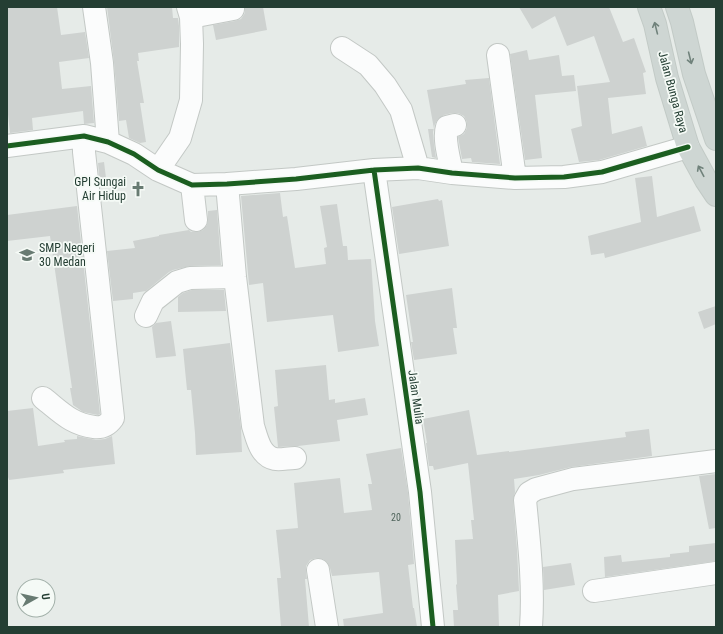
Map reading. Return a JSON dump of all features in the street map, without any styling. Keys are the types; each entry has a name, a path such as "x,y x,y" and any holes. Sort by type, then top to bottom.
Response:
{"main road":[{"name":"Jalan Bunga Raya","path":"649,7 655,24 667,78 688,146 706,180 716,195"},
{"path":"677,7 694,74 715,137 688,146"}],"street":[{"path":"94,7 102,63 108,142"},
{"path":"158,170 180,138 191,100 192,44 190,12 233,9"},
{"path":"342,48 368,65 385,85 401,110 418,168"},
{"path":"498,55 514,178"},
{"path":"452,173 446,131 447,127 455,125"},
{"path":"43,398 72,420 84,426 101,427 110,423 113,418 84,152 84,136"},
{"path":"7,146 84,136 108,142 134,154 158,170 192,185 296,179 374,170 418,168 452,173 514,178 564,177 602,172 688,146"},
{"name":"Jalan Mulia","path":"374,170 420,492 433,627"},
{"path":"227,184 253,426 259,445 264,453 274,458 294,458"},
{"path":"192,185 196,220"},
{"path":"146,316 153,301 177,282 190,278 236,278"},
{"path":"531,627 532,582 525,500 529,493 536,489 573,479 716,461"},
{"path":"318,570 326,627"},
{"path":"594,591 716,573"}],"building":[{"path":"7,7 57,7 61,35 85,32 89,58 59,62 62,89 91,86 94,123 84,124 83,111 32,118 33,130 10,133 7,105"},
{"path":"107,7 172,7 173,18 178,18 179,47 138,53 139,61 137,61 144,103 140,103 146,142 140,143 129,138 126,120 119,121 114,62"},
{"path":"245,7 263,7 267,30 216,40 213,25 241,19 245,13"},
{"path":"519,7 609,7 623,42 634,38 646,72 643,73 646,94 608,98 612,134 642,126 647,146 599,160 579,162 571,129 582,126 577,86 610,82 594,36 567,46 555,16 532,29"},
{"path":"527,50 529,60 559,55 562,76 574,75 576,91 535,95 542,158 525,160 510,54"},
{"path":"489,78 500,164 472,162 471,158 462,159 458,137 464,134 467,128 467,122 464,116 458,113 444,115 438,119 434,128 427,90 466,84 465,80"},
{"path":"428,129 434,129 433,132 436,158 432,157"},
{"path":"104,162 107,186 100,186 98,163"},
{"path":"652,176 657,217 694,206 701,231 605,258 604,253 591,255 588,236 641,222 635,178"},
{"path":"280,193 283,217 287,216 295,268 326,264 324,248 327,247 320,206 337,204 343,246 347,246 348,260 371,259 375,321 379,346 338,352 333,315 267,322 263,283 249,285 241,196"},
{"path":"438,199 439,201 442,200 449,246 399,254 392,207"},
{"path":"77,206 100,414 98,415 83,412 73,405 70,388 72,388 50,236 7,241 7,215"},
{"path":"217,210 221,265 190,266 173,270 146,291 133,293 133,299 113,301 107,251 135,248 133,241 159,235 189,230 191,232 198,232 203,230 207,225 208,211"},
{"path":"452,288 457,328 453,328 457,354 414,360 411,342 413,342 406,295"},
{"path":"192,290 224,290 226,311 178,312 178,297 183,293"},
{"path":"716,306 716,324 704,329 698,312"},
{"path":"171,321 176,356 156,358 152,327 156,323"},
{"path":"230,343 241,428 242,452 196,455 191,390 187,390 183,349"},
{"path":"326,365 329,400 335,399 335,403 365,398 368,415 337,420 340,441 278,447 274,407 278,406 275,370"},
{"path":"33,408 38,446 65,442 64,440 77,439 77,436 96,440 105,439 112,436 115,464 63,470 64,473 9,480 8,477 7,478 7,411"},
{"path":"469,410 477,455 626,437 625,432 649,429 652,456 571,467 539,475 514,479 515,492 513,501 519,591 498,595 499,627 454,627 453,610 458,610 455,540 473,539 471,520 474,520 468,463 434,470 433,466 429,466 423,419"},
{"path":"401,448 408,493 414,564 408,565 413,608 417,627 344,627 343,619 383,613 379,572 332,576 327,562 323,559 316,558 310,560 306,566 307,579 305,579 309,627 281,627 277,578 281,578 276,530 298,528 294,483 340,478 344,513 372,510 368,484 372,484 366,454"},
{"path":"716,474 716,528 709,529 699,476"},
{"path":"716,543 716,561 605,577 604,557 621,555 622,562 670,557 670,554 689,552 689,546"},
{"path":"571,563 575,585 544,590 543,567"}],"cycle path":[{"path":"7,146 84,136 108,142 134,154 158,170 192,185 296,179 374,170 418,168 452,173 515,178 564,177 602,172 688,147"},
{"path":"374,170 420,492 433,627"}],"place":[{"name":"GPI Sungai Air Hidup","path":"138,189"},
{"name":"SMP Negeri 30 Medan","path":"27,255"}]}
